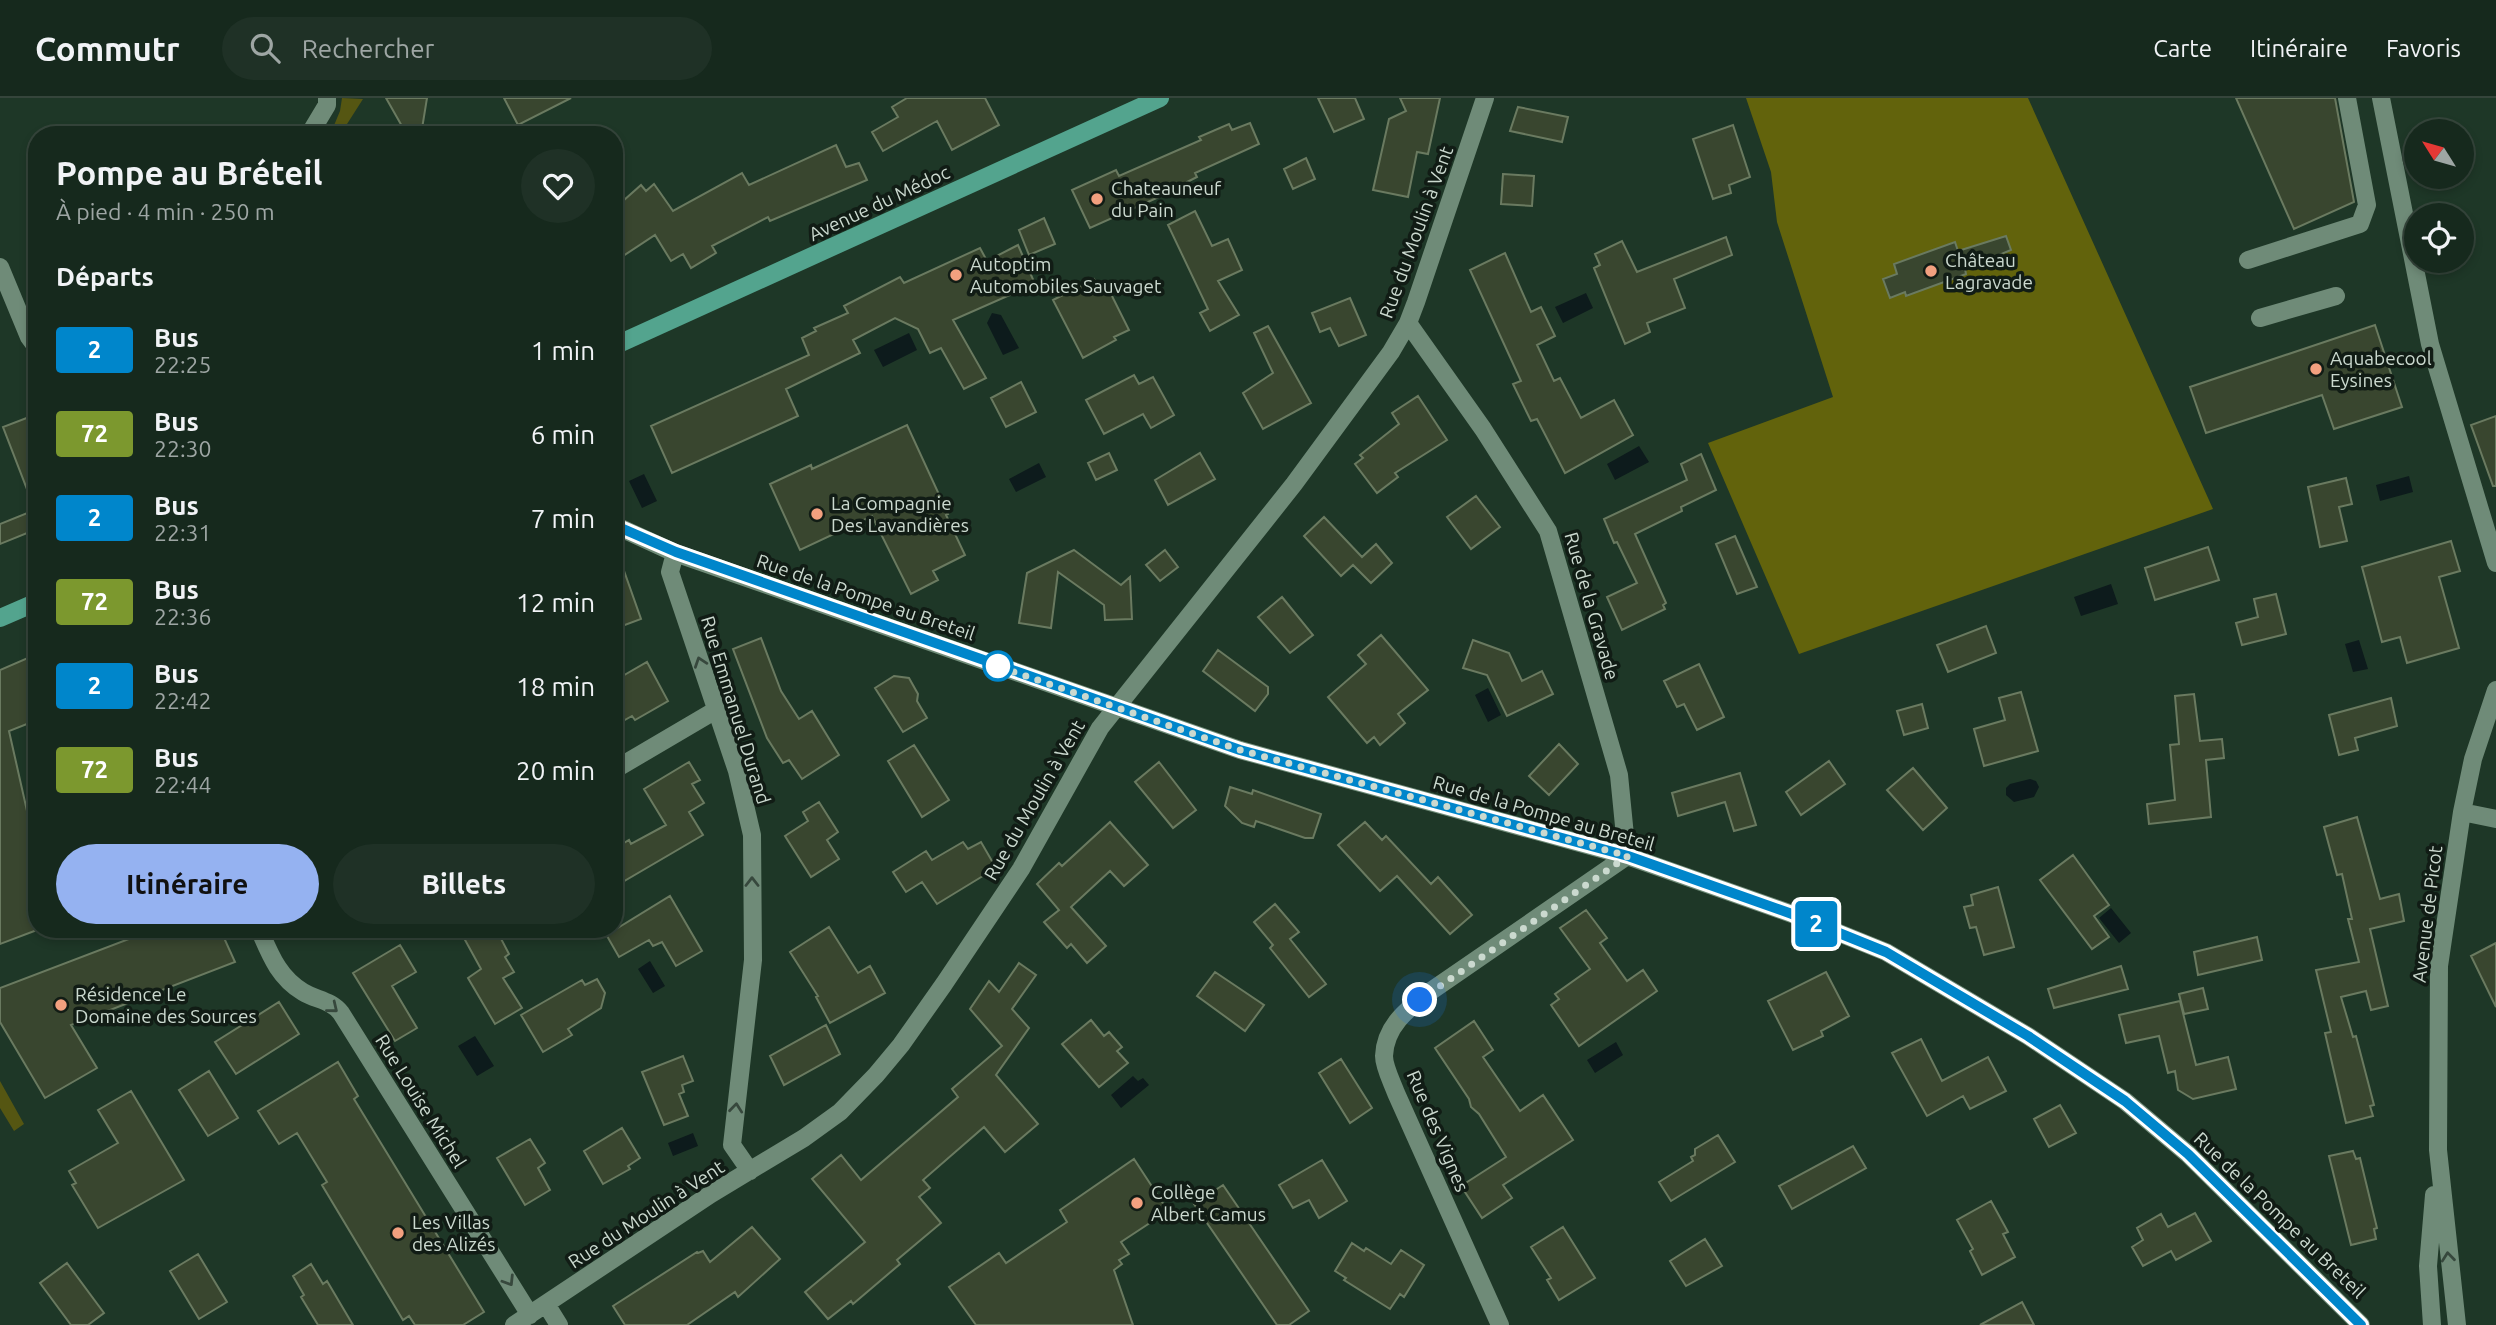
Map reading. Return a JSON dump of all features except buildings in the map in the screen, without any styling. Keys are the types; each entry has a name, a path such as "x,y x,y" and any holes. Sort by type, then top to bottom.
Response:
{"main road":[{"name":"Avenue du Médoc","path":"623,342 1160,98"},
{"path":"0,618 28,606"}],"street":[{"path":"314,126 327,104 327,98"},
{"name":"Rue du Moulin à Vent","path":"522,1320 840,1112 901,1045 1021,869 1100,728 1294,484 1391,352 1408,323 1485,98"},
{"path":"2248,260 2360,224 2367,205 2347,98"},
{"path":"2381,98 2430,344 2496,563"},
{"path":"0,267 28,335"},
{"path":"2260,318 2336,296"},
{"name":"Rue de la Gravade","path":"1408,323 1483,429 1548,531 1619,775 1628,856"},
{"name":"Rue de la Pompe au Breteil","path":"623,529 676,552 1240,750 1628,856 1792,914 1886,952 2028,1036 2125,1101 2188,1154 2361,1325"},
{"name":"Rue Emmanuel Durand","path":"676,552 670,572 737,771 752,835 753,960 732,1145 750,1171"},
{"name":"Avenue de Picot","path":"2432,1325 2428,1298 2428,1266 2438,1150 2439,966 2462,812 2473,759 2496,690"},
{"path":"623,765 716,710"},
{"path":"2462,812 2496,819"},
{"name":"Rue des Vignes","path":"1500,1325 1396,1093 1384,1058 1390,1029 1431,991 1628,856"},
{"name":"Rue Louise Michel","path":"263,938 278,971 303,992 327,1001 341,1013 522,1320"},
{"name":"Avenue de Picot","path":"2438,1150 2457,1325"},
{"path":"546,1304 559,1325"}],"shaded area":[{"path":"342,98 363,99 346,126 334,126"},
{"path":"1746,98 2028,98 2213,509 1799,654 1708,443 1833,397 1777,222 1771,172"},
{"path":"1586,293 1593,308 1563,323 1555,307"},
{"path":"992,313 1001,315 1019,348 1003,355 987,323"},
{"path":"909,333 917,350 883,367 874,350"},
{"path":"1639,446 1649,462 1615,480 1607,464"},
{"path":"1039,463 1046,477 1016,492 1009,479"},
{"path":"644,474 657,501 642,508 629,481"},
{"path":"2409,476 2413,492 2380,501 2376,485"},
{"path":"2111,584 2118,604 2081,616 2074,597"},
{"path":"2359,640 2368,669 2353,672 2345,644"},
{"path":"1488,688 1501,715 1488,722 1475,695"},
{"path":"2030,779 2036,781 2039,787 2034,797 2014,802 2006,795 2006,788 2010,784"},
{"path":"2111,908 2131,933 2119,943 2099,918"},
{"path":"650,961 665,986 653,993 638,969"},
{"path":"475,1036 494,1066 477,1076 458,1046"},
{"path":"1616,1042 1623,1055 1595,1073 1587,1060"},
{"path":"1133,1076 1138,1081 1143,1078 1149,1085 1121,1108 1111,1095"},
{"path":"0,1081 24,1124 14,1131 0,1108"},
{"path":"693,1133 698,1146 673,1156 668,1143"}],"bus line":[{"name":"2","path":"623,529 676,552 1240,750 1628,856 1792,914 1886,952 2028,1036 2125,1101 2188,1154 2361,1325"}],"place":[{"name":"Chateauneuf du Pain","path":"1097,199"},
{"name":"Château Lagravade","path":"1931,271"},
{"name":"Autoptim Automobiles Sauvaget","path":"956,275"},
{"name":"Aquabecool Eysines","path":"2316,369"},
{"name":"La Compagnie Des Lavandières","path":"817,514"},
{"name":"Résidence Le Domaine des Sources","path":"61,1005"},
{"name":"Collège Albert Camus","path":"1137,1203"},
{"name":"Les Villas des Alizés","path":"398,1233"}],"route":[{"path":"998,666 994,665 1240,750 1628,856 1420,1000"}]}
